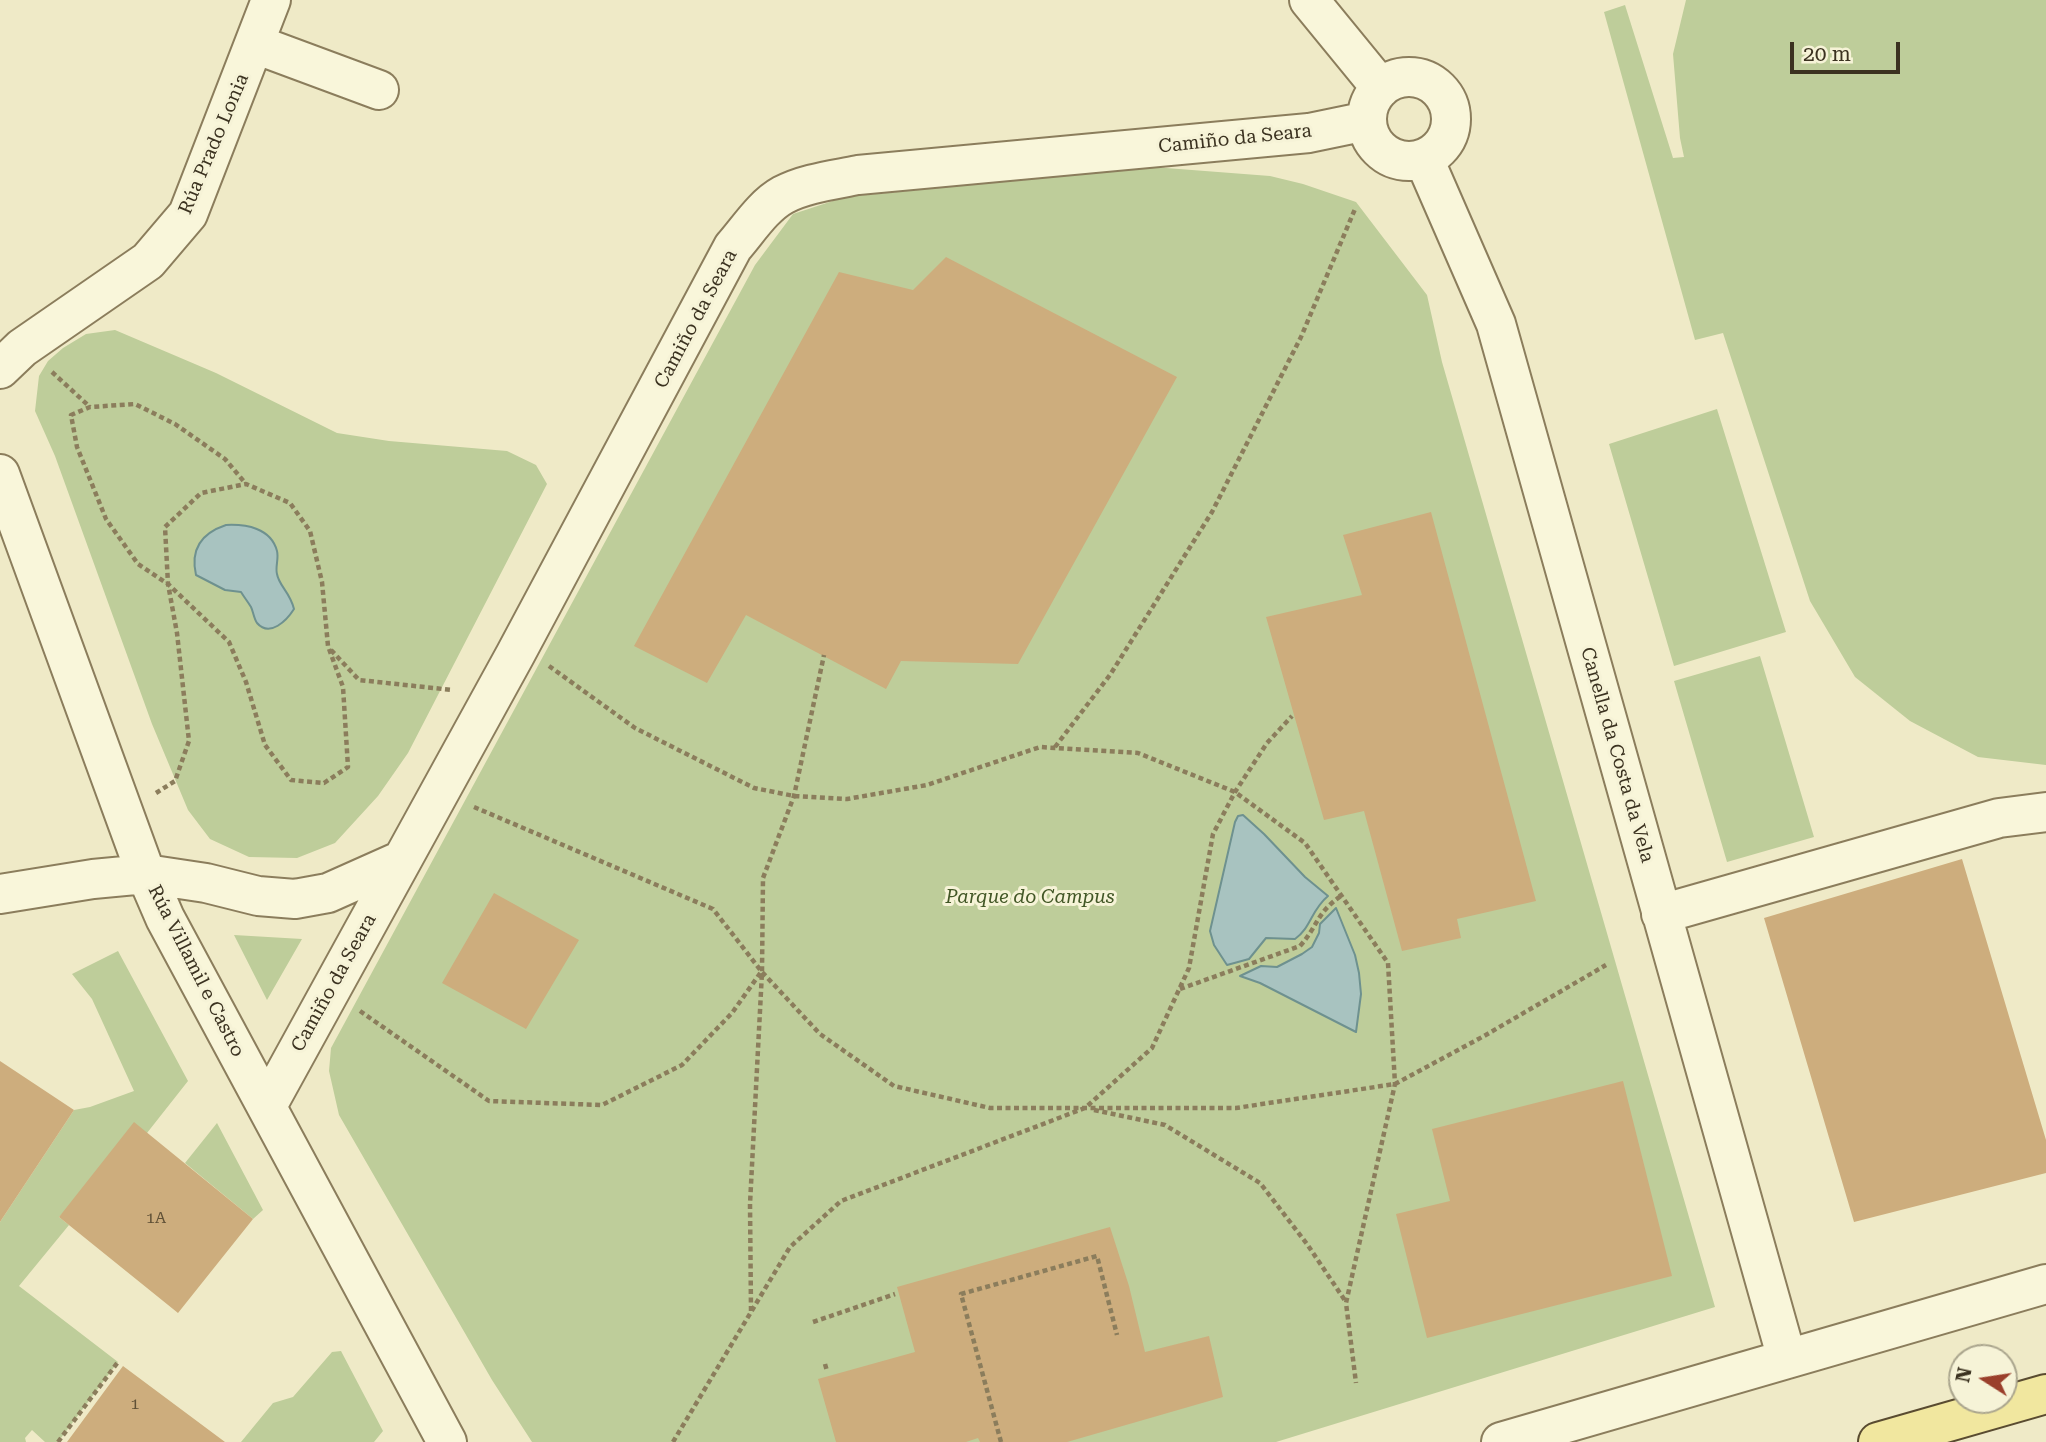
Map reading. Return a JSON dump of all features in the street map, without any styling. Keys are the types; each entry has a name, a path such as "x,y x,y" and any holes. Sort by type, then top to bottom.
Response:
{"main road":[{"path":"1878,1442 2046,1394"}],"street":[{"name":"Rúa Prado Lonia","path":"11,358 148,261 188,214 271,0"},
{"path":"1309,0 1374,104"},
{"path":"256,44 379,90"},
{"path":"1419,78 1431,83 1442,91 1449,103 1452,117 1445,143 1436,153 1424,159 1404,162 1386,155 1372,140 1374,104 1392,80 1419,78"},
{"name":"Camiño da Seara","path":"267,1106 520,645 733,247 756,219 782,195 815,183 858,175 1309,133 1374,104"},
{"name":"Canella da Costa da Vela","path":"1424,159 1496,324 1787,1359"},
{"name":"Rúa Villamil e Castro","path":"0,474 146,874 165,918 447,1442"},
{"path":"1661,914 1999,818 2046,812"},
{"name":"Camiño da Seara","path":"0,894 93,879 146,874 206,883 258,896 295,898 328,893 402,860"},
{"path":"1501,1442 2046,1284"}],"path":[{"path":"1054,748 1110,675 1212,512 1301,337 1355,209"},
{"path":"11,358 90,407"},
{"path":"135,404 175,424 225,459 246,484 290,503 310,531 322,582 328,646 343,687 348,767 324,783 290,780 265,745 246,682 229,642 168,584 138,564 106,519 77,447 71,415 90,407 135,404"},
{"path":"150,797 175,781 189,741 177,633 168,584 165,527 201,493 246,484"},
{"path":"520,645 635,728 754,788 794,796 847,799 927,785 1040,747 1138,753 1235,792 1305,844 1388,963 1395,1084 1346,1303 1356,1382"},
{"path":"328,646 359,680 492,695"},
{"path":"751,1312 750,1203 762,972 763,878 794,796 824,655"},
{"path":"673,1442 790,1247 841,1201 1085,1108 1152,1048 1189,968 1213,834 1235,792 1267,743 1292,716"},
{"path":"439,792 713,909 762,972 820,1034 894,1086 990,1108 1236,1108 1395,1084 1484,1036 1606,964"},
{"path":"1179,990 1300,946 1322,911 1341,896"},
{"path":"330,990 489,1101 602,1105 682,1065 732,1013 762,972"},
{"path":"1085,1108 1165,1125 1261,1183 1346,1303"},
{"path":"1001,1442 961,1294 1097,1256 1117,1335"},
{"path":"813,1322 895,1294"},
{"path":"58,1442 118,1362"},
{"path":"825,1364 827,1371"}],"green space":[{"path":"1686,0 2046,0 2046,765 1978,757 1910,721 1855,677 1810,601 1723,333 1695,340 1604,12 1625,5 1673,158 1684,157 1673,54"},
{"name":"Parque do Campus","path":"1153,167 1270,176 1356,202 1427,295 1442,362 1715,1307 1276,1442 532,1442 492,1380 339,1115 329,1071 331,1048 755,265 793,214 845,197"},
{"path":"115,330 216,373 337,433 389,441 507,451 536,465 547,484 408,753 378,796 335,843 297,858 249,857 210,839 188,810 152,724 55,456 35,411 39,376 48,361 86,334"},
{"path":"1717,409 1786,632 1674,666 1609,444"},
{"path":"1760,656 1814,837 1727,862 1674,681"},
{"path":"234,935 302,939 267,1000"},
{"path":"118,951 188,1081 147,1133 59,1217 69,1225 19,1286 118,1362 58,1442 45,1442 32,1430 25,1438 26,1442 0,1442 0,1222 74,1110 134,1091 92,999 72,974"},
{"path":"217,1123 263,1210 253,1219 185,1163"},
{"path":"341,1351 383,1431 374,1442 241,1442 273,1403 293,1397 332,1352"}],"water":[{"path":"226,525 257,529 264,532 274,543 278,578 294,609 278,626 267,629 262,627 241,592 225,590 196,575 195,557 200,543 204,537"},
{"path":"1243,815 1305,877 1328,896 1322,901 1305,930 1295,939 1266,938 1249,959 1227,965 1214,945 1210,931 1235,822 1238,816"},
{"path":"1336,908 1355,955 1359,973 1361,994 1356,1032 1260,983 1240,976 1261,966 1277,967 1312,947 1320,924"}],"building":[{"path":"946,257 1177,377 1018,664 901,661 886,689 746,615 707,683 634,646 839,272 913,290"},
{"path":"1431,512 1536,901 1457,919 1461,938 1402,951 1364,811 1324,820 1266,617 1362,595 1343,535"},
{"path":"1962,859 2046,1140 2046,1173 1854,1222 1764,918"},
{"path":"494,893 579,940 526,1029 442,983"},
{"path":"0,1061 74,1110 0,1222"},
{"path":"1623,1081 1672,1276 1427,1338 1396,1214 1450,1201 1432,1129"},
{"path":"134,1122 253,1219 178,1313 59,1217"},
{"path":"1110,1227 1129,1286 1145,1352 1209,1336 1223,1397 1067,1442 980,1442 978,1438 966,1442 836,1442 818,1379 915,1352 897,1287"},
{"path":"123,1366 225,1442 67,1442"}]}
